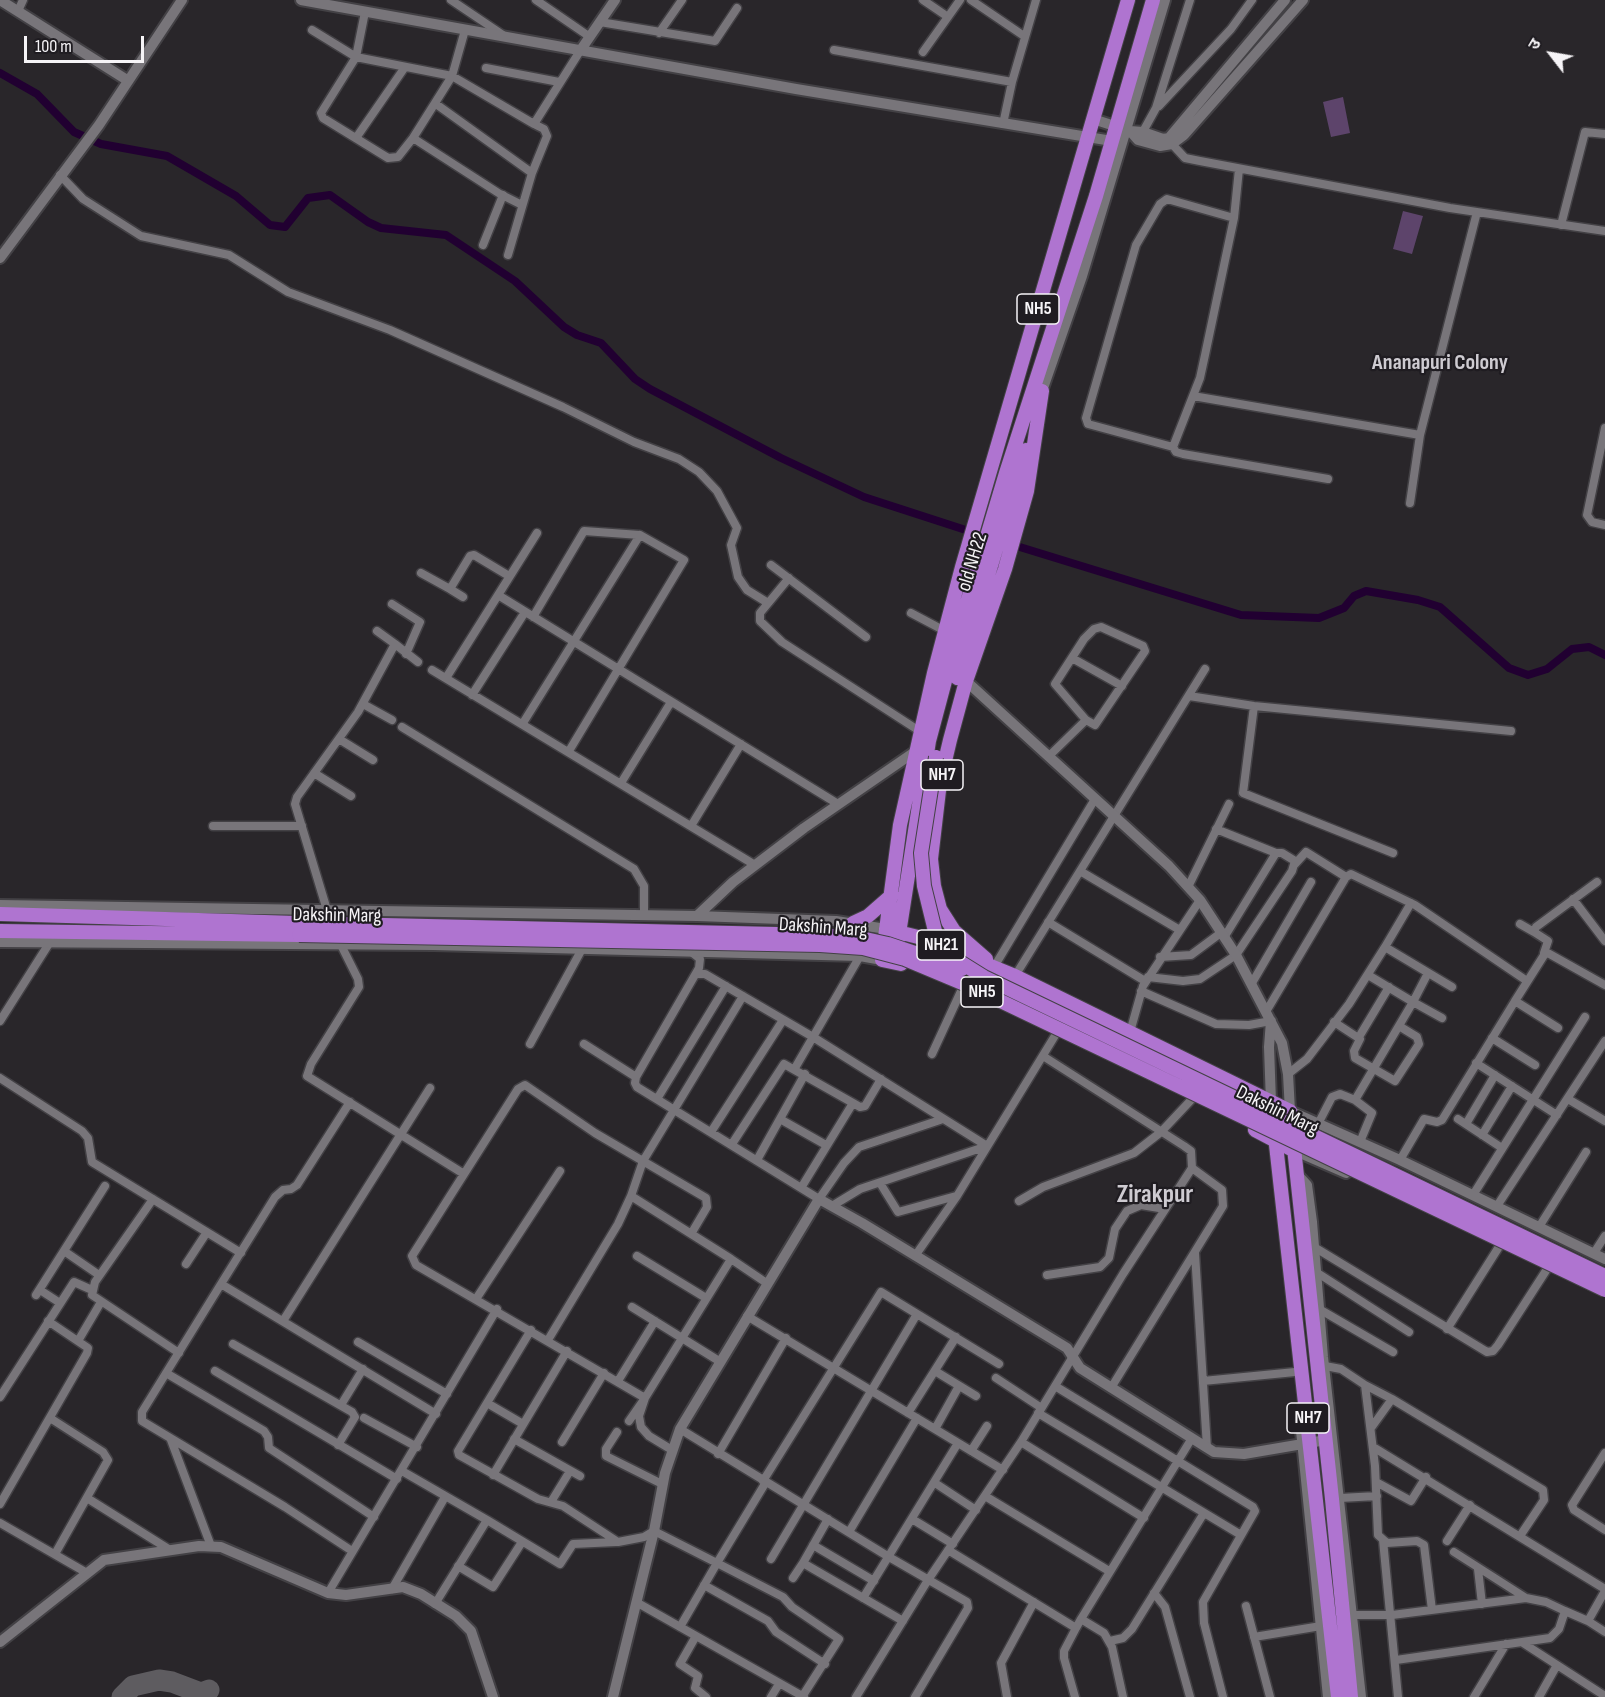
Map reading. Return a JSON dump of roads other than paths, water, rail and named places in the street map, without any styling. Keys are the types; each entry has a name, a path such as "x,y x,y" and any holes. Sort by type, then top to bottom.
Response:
{"highway":[{"name":"NH5","path":"892,895 900,825 945,631 1128,0"},
{"name":"NH5","path":"893,930 929,741 993,563 1014,491 1039,385 1112,141 1131,132 1153,0"},
{"name":"NH7","path":"994,967 954,931 940,909 933,886 931,859 940,782 1039,385"},
{"name":"old NH22","path":"984,977 952,957 936,934 924,886 921,853 936,757 957,679 993,563"},
{"path":"892,895 893,930 889,961 962,989 1192,1099 1277,1147 1293,1150"},
{"path":"853,923 868,916 892,895"},
{"name":"Dakshin Marg","path":"0,914 298,929 863,948 905,959 967,985 1605,1291"},
{"name":"Dakshin Marg","path":"0,931 298,929 861,938 924,955 984,977"},
{"name":"Dakshin Marg","path":"893,930 922,938 1015,976 1290,1111"},
{"name":"NH5","path":"984,977 1605,1276"},
{"name":"NH7","path":"1271,1102 1307,1443 1338,1697"},
{"name":"NH7","path":"1290,1111 1326,1440 1348,1615 1350,1697"}],"street":[{"path":"0,0 127,80"},
{"path":"18,11 24,0"},
{"path":"301,0 347,4 365,12 507,38 1112,141"},
{"path":"451,0 507,38"},
{"path":"534,124 615,0"},
{"path":"660,33 682,0"},
{"path":"923,0 948,17"},
{"path":"923,52 960,0"},
{"path":"971,0 1024,36"},
{"path":"1003,124 1024,36 1036,0"},
{"path":"1039,385 1082,276 1131,132 1165,0"},
{"path":"1156,108 1190,0"},
{"path":"1131,132 1231,29 1252,0"},
{"path":"1093,119 1131,132 1162,139 1169,138 1285,0"},
{"path":"1131,132 1160,146 1172,144 1184,135 1303,0"},
{"path":"0,258 69,162 99,125 179,1"},
{"path":"539,1 590,36"},
{"path":"600,22 715,41 737,8"},
{"path":"365,12 356,57 321,113 323,118 393,159 413,138 452,76 465,30"},
{"path":"312,30 356,57 452,76 544,129 547,136 532,173 508,255"},
{"path":"834,50 1012,82"},
{"path":"356,138 405,67"},
{"path":"486,68 560,82"},
{"path":"436,104 532,173"},
{"path":"1561,225 1585,132 1605,134"},
{"path":"413,138 502,195 522,205"},
{"path":"1172,144 1185,158 1239,169 1477,212 1605,231"},
{"path":"1173,447 1193,396 1205,355 1234,218 1239,169"},
{"path":"60,175 83,199 141,236 229,255 288,292 390,330 563,407 634,442 679,459 699,472 717,491 737,528 731,545 738,577 747,590 768,603"},
{"path":"483,245 502,195"},
{"path":"1234,218 1167,199 1160,204 1136,244 1086,418 1088,424 1173,447 1176,452 1183,454 1328,479"},
{"path":"1410,503 1420,435 1477,212"},
{"path":"1193,396 1420,435"},
{"path":"1605,428 1587,515 1592,522 1605,525"},
{"path":"533,617 584,531 640,535 684,560 569,751"},
{"path":"446,678 537,533"},
{"path":"523,723 640,535"},
{"path":"450,589 472,555 509,576"},
{"path":"771,565 866,637"},
{"path":"421,573 463,597"},
{"path":"789,578 760,613 760,621 782,642 921,732"},
{"path":"498,595 838,804"},
{"path":"392,604 420,622 406,654"},
{"path":"472,695 525,612"},
{"path":"911,613 945,631"},
{"path":"1101,627 1145,648 1122,686 1095,725 1086,720 1056,688 1055,684 1084,639 1094,629 1101,627"},
{"path":"377,632 418,662"},
{"path":"327,910 295,804 363,704 395,644"},
{"path":"1072,658 1122,686"},
{"path":"1015,976 1205,669"},
{"path":"432,670 755,865"},
{"path":"966,681 1114,816 1200,900 1236,955 1267,1010 1282,1043 1288,1074 1290,1111"},
{"path":"1189,696 1254,706 1511,731"},
{"path":"621,783 671,702"},
{"path":"363,704 392,720"},
{"path":"1254,706 1243,793 1252,799 1393,853"},
{"path":"1049,756 1086,720"},
{"path":"402,727 634,869 644,886 644,915"},
{"path":"339,739 373,760"},
{"path":"691,826 741,744"},
{"path":"697,916 755,865 838,804 916,751"},
{"path":"314,773 351,796"},
{"path":"994,967 1095,799"},
{"path":"1188,887 1229,804"},
{"path":"213,825 302,826"},
{"path":"1216,829 1276,853 1282,853 1295,864"},
{"path":"1048,922 1147,979 1191,981 1200,979 1236,955 1295,864 1306,852 1346,877"},
{"path":"1160,957 1191,955 1223,934 1276,853"},
{"path":"1080,871 1178,929"},
{"path":"1267,1010 1346,877 1354,875 1411,903 1527,981"},
{"path":"1252,983 1311,882"},
{"path":"1534,932 1539,924 1597,882"},
{"path":"1573,899 1604,936"},
{"path":"1130,1032 1147,979 1178,929 1200,900"},
{"path":"1288,1074 1303,1064 1368,975 1411,903"},
{"name":"Dakshin Marg","path":"0,905 697,916 853,923 893,930"},
{"path":"432,912 433,945"},
{"path":"1400,1160 1424,1119 1437,1122 1442,1120 1544,953 1548,941 1520,924"},
{"name":"Dakshin Marg","path":"0,942 340,943 860,956 889,961"},
{"path":"0,1021 50,942"},
{"path":"340,943 358,979 359,987 307,1070 307,1076 464,1174"},
{"path":"1384,947 1452,987"},
{"path":"530,1044 582,949"},
{"path":"689,951 700,959 697,974 636,1077 635,1086 1067,1348 1080,1368 1214,1452 1244,1454 1326,1440"},
{"path":"1544,953 1549,953 1605,985"},
{"path":"795,1068 860,956"},
{"path":"1354,1100 1428,973"},
{"path":"697,974 705,974 726,986 987,1146"},
{"path":"1368,975 1442,1018"},
{"path":"657,1099 726,986"},
{"path":"1389,987 1359,1037 1353,1055 1373,1070 1395,1081 1419,1044 1417,1037 1399,1026"},
{"path":"932,1054 962,989"},
{"path":"1141,992 1216,1024 1249,1025 1271,1021"},
{"path":"548,1340 586,1281 631,1196 643,1161 742,996"},
{"path":"1515,1001 1558,1028"},
{"path":"1473,1195 1585,1017"},
{"path":"711,1132 783,1020"},
{"path":"1271,1021 1269,1047 1271,1102"},
{"path":"1334,1022 1359,1037"},
{"path":"915,1256 957,1196 1056,1034"},
{"path":"1492,1038 1534,1065"},
{"path":"1497,1206 1605,1041"},
{"path":"584,1044 636,1077"},
{"path":"856,1697 928,1580 1021,1442 1192,1168 1191,1151 1042,1056"},
{"path":"1476,1063 1557,1115"},
{"path":"732,1144 782,1066 788,1064 860,1107 865,1106 881,1079"},
{"path":"757,1160 805,1074"},
{"path":"1466,1124 1495,1075"},
{"path":"0,1078 82,1131 88,1138 92,1162 241,1253"},
{"path":"645,1398 497,1309 416,1265 412,1256 518,1089 525,1084 595,1133 708,1201 691,1234"},
{"path":"1482,1135 1512,1086"},
{"path":"284,1321 430,1088"},
{"path":"1318,1124 1332,1097 1340,1094 1354,1100 1372,1113 1360,1142"},
{"path":"1019,1201 1043,1187 1125,1158 1161,1132 1192,1099"},
{"path":"1568,1099 1605,1121"},
{"path":"350,1102 297,1185 283,1190 275,1197 141,1417 144,1423 285,1507 352,1551"},
{"path":"801,1188 853,1103"},
{"name":"Dakshin Marg","path":"1290,1111 1400,1160 1605,1258"},
{"path":"780,1119 826,1145"},
{"path":"613,1697 654,1531 662,1484 680,1429 719,1361 819,1199 844,1163 860,1147 943,1119"},
{"path":"1458,1119 1502,1148"},
{"path":"832,1206 854,1191 987,1146"},
{"path":"1277,1147 1273,1168 1295,1372 1307,1443 1328,1697"},
{"path":"1293,1150 1502,1242 1605,1291"},
{"path":"1539,1227 1586,1152"},
{"path":"1111,1388 1195,1252 1224,1200 1222,1190 1192,1168"},
{"path":"476,1299 560,1172"},
{"path":"1296,1173 1307,1185 1324,1366 1340,1498 1348,1615 1361,1697"},
{"path":"880,1183 898,1212 957,1196"},
{"path":"60,1303 38,1292 105,1186"},
{"path":"631,1196 768,1284"},
{"path":"153,1199 99,1275 92,1295 179,1353"},
{"path":"1047,1275 1100,1267 1109,1258 1114,1228 1127,1211 1141,1205 1166,1209"},
{"path":"186,1264 207,1232"},
{"path":"1594,1253 1605,1236"},
{"path":"1447,1329 1502,1242"},
{"path":"1314,1246 1480,1349 1493,1352 1549,1266"},
{"path":"64,1251 99,1275"},
{"path":"1195,1252 1207,1448"},
{"path":"637,1256 706,1298"},
{"path":"629,1421 731,1259"},
{"path":"1316,1272 1409,1332"},
{"path":"0,1397 74,1282 92,1290"},
{"path":"221,1284 436,1414"},
{"path":"680,1627 764,1482 881,1292 999,1364"},
{"path":"78,1341 102,1302"},
{"path":"632,1307 719,1361"},
{"path":"328,1593 497,1309"},
{"path":"1320,1310 1393,1352"},
{"path":"771,1559 917,1314"},
{"path":"747,1316 1003,1470"},
{"path":"0,1504 87,1353 88,1347 48,1321"},
{"path":"618,1381 655,1321"},
{"path":"531,1330 457,1454 538,1500 551,1502 568,1509 618,1542"},
{"path":"849,1532 935,1371 956,1337"},
{"path":"718,1454 786,1338"},
{"path":"358,1342 447,1394"},
{"path":"233,1344 341,1405 355,1417 338,1445"},
{"path":"493,1475 567,1351"},
{"path":"1324,1366 1341,1369 1543,1490 1544,1500 1520,1536"},
{"path":"341,1405 363,1369"},
{"path":"215,1371 338,1445 445,1497 560,1564 573,1544 618,1542 644,1537 654,1531"},
{"path":"935,1371 976,1396"},
{"path":"1203,1382 1295,1372"},
{"path":"166,1373 264,1431 268,1437 269,1448 374,1517"},
{"path":"562,1442 604,1373"},
{"path":"996,1378 1039,1410 1241,1535"},
{"path":"1365,1385 1376,1482 1377,1530 1383,1540 1392,1615 1398,1697"},
{"path":"935,1429 959,1386"},
{"path":"1055,1386 1253,1507 1254,1515 1203,1602 1204,1623 1223,1697"},
{"path":"645,1398 639,1416 642,1427 649,1436 672,1450"},
{"path":"1371,1428 1392,1398"},
{"path":"487,1403 523,1424"},
{"path":"50,1418 107,1455 106,1464 55,1554"},
{"path":"364,1418 417,1446"},
{"path":"971,1451 987,1426"},
{"path":"680,1429 764,1482 969,1604 915,1697"},
{"path":"617,1432 606,1449 606,1456 662,1484"},
{"path":"1075,1697 1064,1651 1109,1571 1192,1438"},
{"path":"514,1439 580,1476"},
{"path":"171,1440 211,1546"},
{"path":"1021,1442 1144,1518"},
{"path":"863,1598 958,1443"},
{"path":"1373,1447 1426,1477 1605,1590 1588,1621"},
{"path":"1605,1453 1572,1505 1574,1510 1605,1530"},
{"path":"551,1502 570,1471"},
{"path":"1376,1482 1411,1501 1426,1477"},
{"path":"935,1483 976,1510"},
{"path":"1340,1498 1377,1496"},
{"path":"392,1589 445,1497"},
{"path":"985,1497 1109,1571"},
{"path":"87,1498 170,1551"},
{"path":"1447,1541 1470,1505"},
{"path":"1110,1641 1128,1634 1203,1513"},
{"path":"793,1578 828,1519"},
{"path":"912,1519 950,1547 1076,1628"},
{"path":"435,1604 487,1520"},
{"path":"0,1523 87,1573"},
{"path":"636,1602 803,1697 838,1645 838,1636 792,1607 783,1597 654,1531"},
{"path":"1383,1540 1394,1543 1416,1541 1424,1545 1432,1610"},
{"path":"458,1566 494,1587 522,1542"},
{"path":"813,1545 874,1581"},
{"path":"0,1642 96,1564 111,1558 211,1546 232,1550 328,1593 346,1595 403,1587 411,1590 456,1617 471,1631 493,1697"},
{"path":"1454,1552 1526,1598"},
{"path":"803,1563 903,1621"},
{"path":"1478,1569 1482,1604"},
{"path":"704,1586 768,1621 776,1632 825,1664"},
{"path":"1154,1593 1162,1601 1167,1613 1190,1697"},
{"path":"1348,1615 1392,1615 1526,1598 1546,1602 1588,1621 1605,1632"},
{"path":"1007,1697 1000,1663 1034,1602"},
{"path":"1246,1606 1270,1697"},
{"path":"1396,1660 1523,1643 1555,1636 1564,1611"},
{"path":"1081,1619 1104,1633 1110,1641 1123,1697"},
{"path":"1254,1637 1321,1626"},
{"path":"696,1636 680,1664 698,1676 695,1688 706,1697"},
{"path":"1523,1643 1605,1696"},
{"path":"1474,1697 1506,1644"},
{"path":"1540,1696 1557,1665"},
{"path":"771,1697 779,1684"}],"waterway":[{"path":"0,73 37,94 74,132 101,144 167,156 236,196 270,225 285,227 308,198 330,195 368,222 381,228 446,235 515,281 564,327 577,335 601,343 635,379 650,389 781,458 864,497 975,533"},
{"path":"1010,544 1241,615 1319,618 1344,608 1354,596 1366,591 1418,600 1440,607 1509,668 1528,675 1547,669 1572,649 1589,647 1605,655"}],"district":[{"name":"Ananapuri Colony","path":"1440,363"},
{"name":"Zirakpur","path":"1155,1195"}]}
